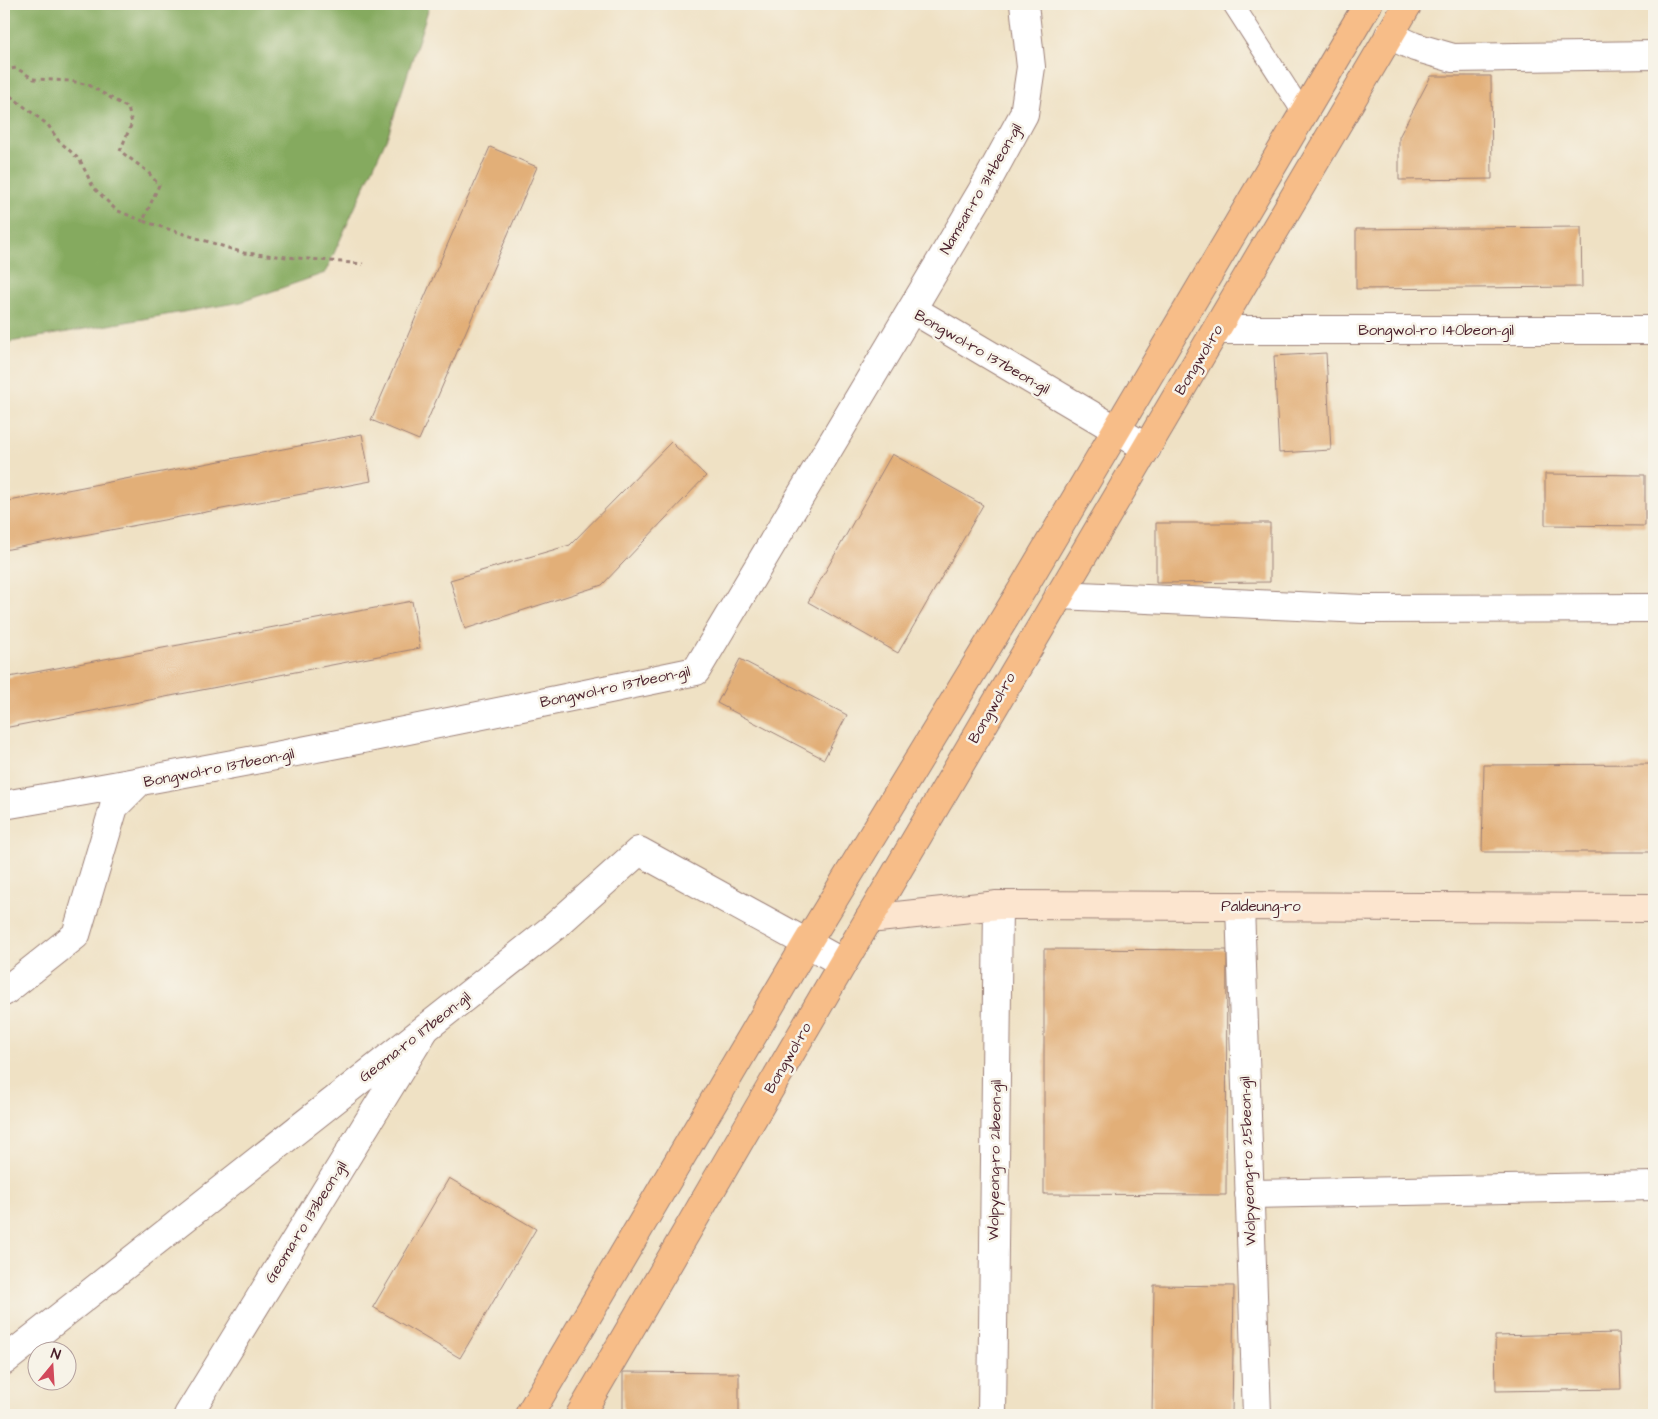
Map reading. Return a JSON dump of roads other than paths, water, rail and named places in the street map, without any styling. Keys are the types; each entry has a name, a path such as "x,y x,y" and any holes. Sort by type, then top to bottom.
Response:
{"main road":[{"path":"529,1415 807,943 1023,588 1368,4"},
{"name":"Bongwol-ro","path":"580,1415 842,963 1408,4"},
{"name":"Paldeung-ro","path":"869,919 998,905 1654,908"}],"street":[{"name":"Namsan-ro 314beon-gil","path":"912,309 982,191 1024,114 1031,67 1024,4"},
{"path":"1389,35 1415,47 1453,58 1654,55"},
{"name":"Bongwol-ro 137beon-gil","path":"4,992 76,935 114,807 139,782 448,723 696,671 912,309 1147,448"},
{"name":"Bongwol-ro 140beon-gil","path":"1217,330 1654,330"},
{"path":"1059,595 1364,609 1654,608"},
{"path":"4,804 139,782"},
{"name":"Geoma-ro 117beon-gil","path":"4,1361 554,927 639,851 842,963"},
{"name":"Wolpyeong-ro 21beon-gil","path":"992,1415 998,905"},
{"name":"Wolpyeong-ro 25beon-gil","path":"1240,906 1258,1415"},
{"name":"Geoma-ro 133beon-gil","path":"188,1415 424,1029"},
{"path":"1249,1194 1654,1186"}],"lane":[{"path":"1233,4 1303,113"}]}
